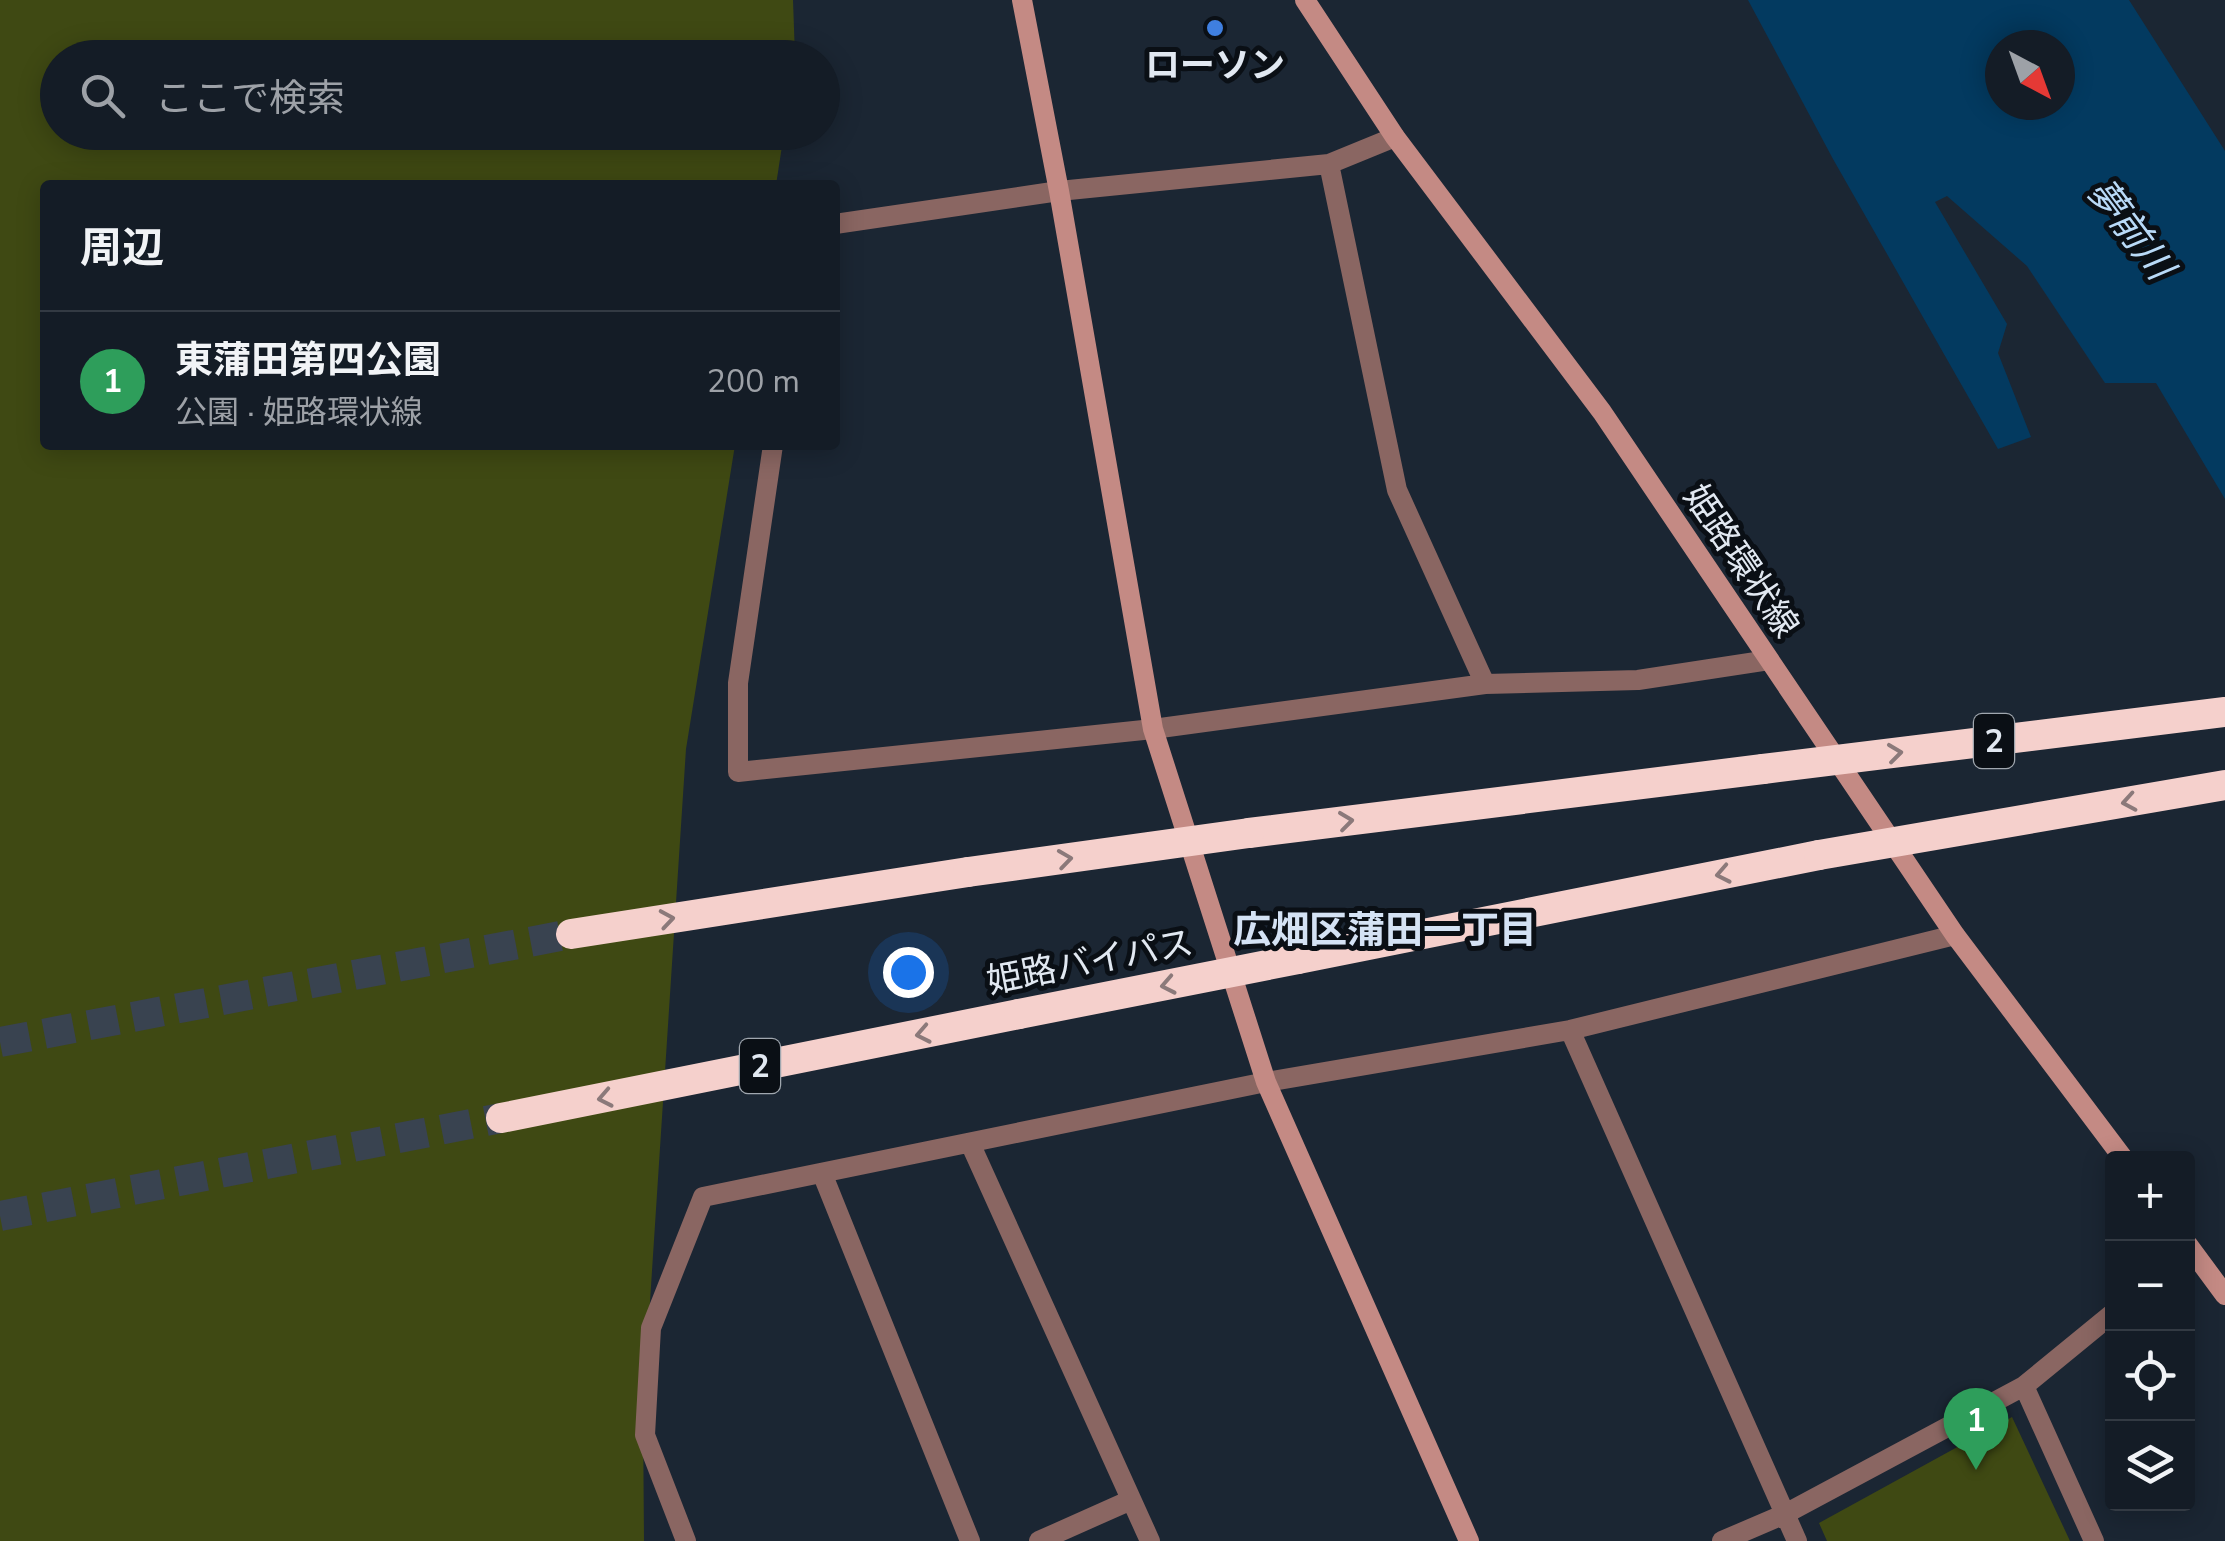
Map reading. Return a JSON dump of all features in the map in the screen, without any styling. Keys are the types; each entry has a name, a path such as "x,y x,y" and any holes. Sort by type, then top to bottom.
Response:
{"highway":[{"name":"2","path":"571,934 1249,833 2225,712"},
{"name":"姫路バイパス","path":"501,1118 1818,855 2225,786"}],"street":[{"path":"1022,0 1153,729 1266,1082 1469,1541"},
{"name":"姫路環状線","path":"1305,0 1395,136 1602,412 1956,936 2117,1151"},
{"path":"840,223 1059,191 1330,164 1395,136"},
{"path":"1330,164 1397,490 1485,684"},
{"path":"772,450 738,683 738,772 1153,729 1485,684 1638,680 1769,660"},
{"path":"686,1541 645,1435 651,1328 702,1198 1266,1082 1570,1030 1956,936"},
{"path":"1570,1030 1797,1541"},
{"path":"970,1143 1150,1541"},
{"path":"822,1173 970,1541"},
{"path":"2195,1258 2225,1295"},
{"path":"1722,1541 1785,1514 2024,1386 2105,1320"},
{"path":"2024,1386 2094,1541"},
{"path":"1038,1541 1132,1500"}],"green space":[{"path":"0,0 793,0 794,40 40,40 40,150 781,150 777,180 40,180 40,450 734,450 686,749 643,1409 644,1541 0,1541"},
{"path":"2012,1417 2070,1541 1827,1541 1819,1523"}],"water":[{"name":"夢前川","path":"1748,0 2129,0 2225,151 2225,499 2156,383 2105,383 2027,266 1947,196 1935,202 2007,324 1998,353 2031,437 1998,449 1833,159"}],"tunnel":[{"path":"0,1042 571,934"},
{"path":"0,1216 501,1118"}],"place":[{"name":"ローソン","path":"1215,28"},
{"name":"東蒲田第四公園","path":"1976,1470"}],"district":[{"name":"広畑区蒲田一丁目","path":"1385,930"}]}
